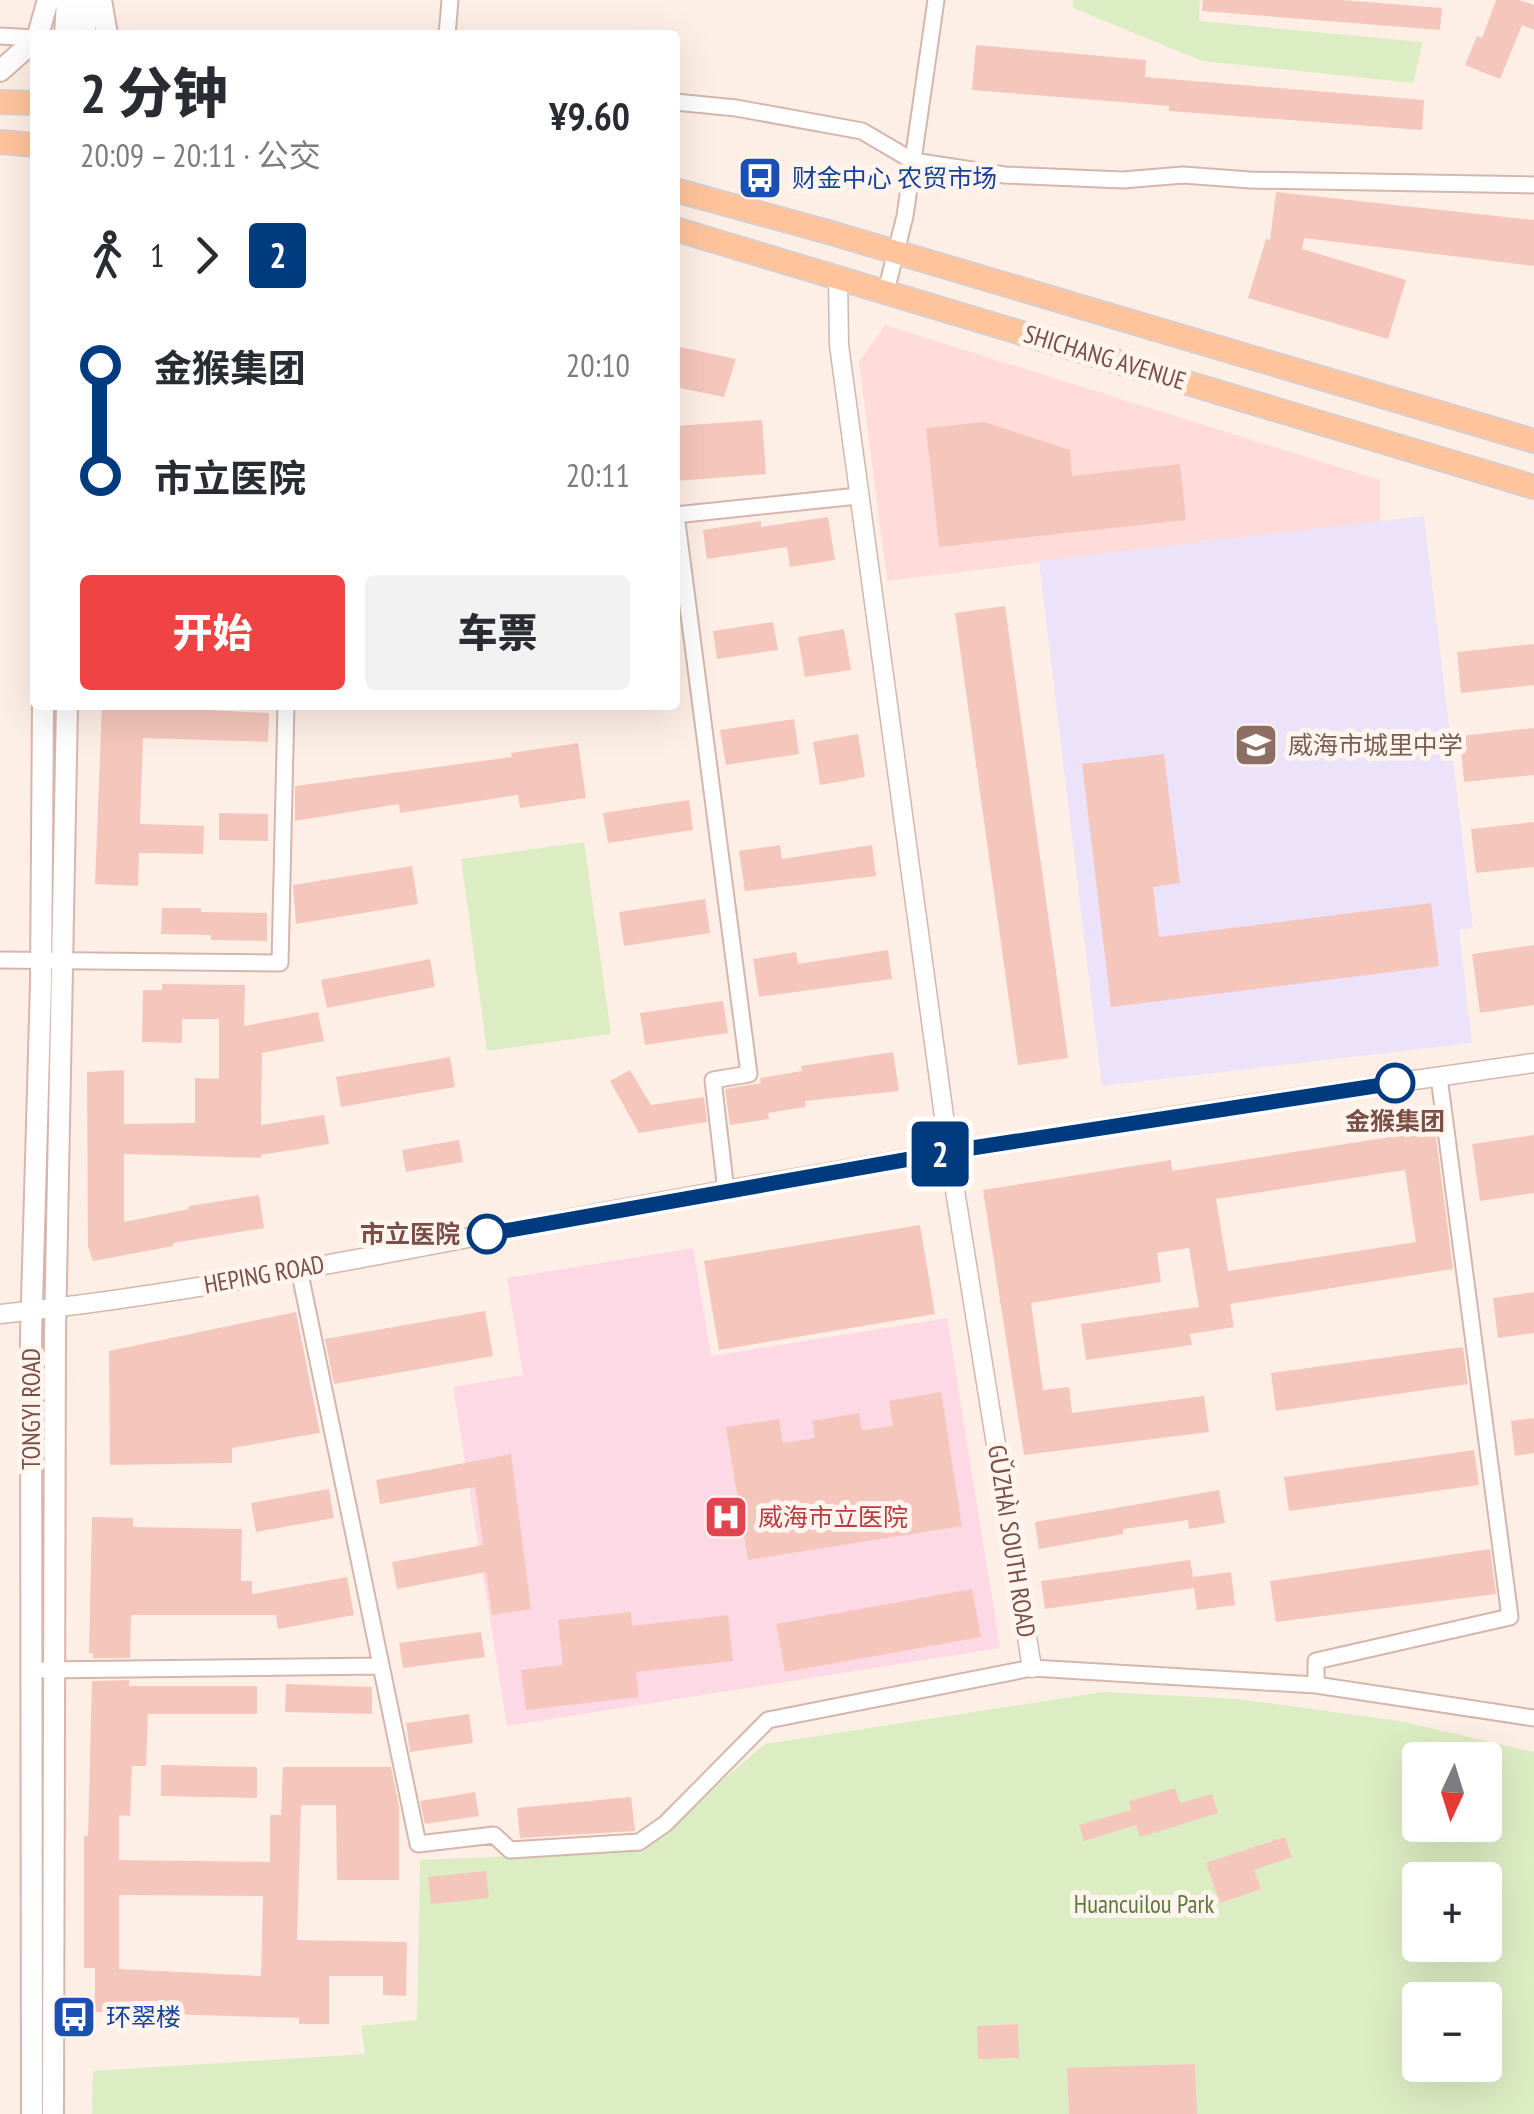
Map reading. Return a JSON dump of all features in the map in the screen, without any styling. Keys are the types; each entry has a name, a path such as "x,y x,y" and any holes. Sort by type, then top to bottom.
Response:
{"main road":[{"path":"39,30 48,0"},
{"path":"65,30 67,0"},
{"path":"84,30 86,0"},
{"path":"101,0 106,30"},
{"path":"0,71 30,44"},
{"path":"0,102 30,103"},
{"path":"0,142 30,145"},
{"name":"SHICHANG AVENUE","path":"680,191 1534,441"},
{"name":"SHICHANG AVENUE","path":"680,230 1534,488"},
{"name":"TONGYI ROAD","path":"32,2114 32,1310 43,710"},
{"name":"TONGYI ROAD","path":"54,2114 56,1306 67,710"}],"street":[{"path":"447,30 450,0"},
{"path":"886,291 898,253 936,0"},
{"path":"0,36 30,38"},
{"path":"680,102 736,108 862,131 913,161 1005,176 1123,180 1183,175 1250,180 1534,185"},
{"name":"GǓZHÀI SOUTH ROAD","path":"838,276 839,345 858,496 949,1152 1032,1668 1316,1685 1534,1718"},
{"path":"680,515 858,496"},
{"path":"680,546 749,1074 713,1080 726,1190"},
{"path":"0,960 280,963 286,710"},
{"name":"HEPING ROAD","path":"0,1314 300,1268 949,1152 1261,1101 1534,1063"},
{"path":"1316,1685 1316,1661 1510,1617 1439,1076"},
{"path":"300,1268 418,1844 494,1835 510,1850 640,1842 665,1824 768,1720 1032,1668"},
{"path":"30,1670 381,1666"}],"shaded area":[{"path":"885,325 1380,480 1380,522 887,581 859,362"},
{"name":"威海市城里中学","path":"1424,516 1473,928 1459,930 1472,1043 1102,1086 1039,561"},
{"name":"威海市立医院","path":"693,1248 711,1356 947,1318 1000,1648 507,1726 453,1387 523,1375 507,1278"}],"green space":[{"path":"1073,0 1200,0 1199,21 1423,42 1413,83 1202,61 1073,8"},
{"path":"584,842 611,1034 487,1051 461,859"},
{"name":"Huancuilou Park","path":"1103,1692 1238,1699 1400,1721 1491,1742 1402,1742 1402,1842 1502,1842 1502,1745 1534,1752 1534,2114 92,2114 93,2071 365,2054 361,2026 417,2020 420,1860 639,1851 765,1744"}],"building":[{"path":"1203,0 1342,0 1442,8 1440,30 1202,11"},
{"path":"1496,0 1519,0 1534,5 1534,30 1522,25 1500,79 1465,65 1477,36 1482,38"},
{"path":"976,45 1146,60 1145,77 1424,100 1422,130 1169,111 1169,106 972,90"},
{"path":"1276,192 1534,220 1534,266 1304,238 1302,249 1406,280 1388,339 1248,298 1266,239 1270,240"},
{"path":"680,347 736,359 724,397 680,388"},
{"path":"762,420 766,474 680,481 680,426"},
{"path":"984,422 1070,450 1072,476 1180,464 1186,520 939,547 926,428"},
{"path":"828,517 835,560 790,567 787,547 707,559 703,530 761,521 761,527"},
{"path":"1005,606 1068,1058 1018,1065 955,613"},
{"path":"773,622 778,650 717,659 713,631"},
{"path":"844,629 851,670 805,677 798,637"},
{"path":"1534,644 1534,685 1461,693 1457,652"},
{"path":"102,710 269,713 268,742 143,738 140,824 204,826 203,854 139,853 138,886 95,884"},
{"path":"794,719 799,754 726,765 720,730"},
{"path":"1534,728 1534,775 1464,782 1460,736"},
{"path":"858,734 865,777 820,785 813,742"},
{"path":"578,743 586,798 520,808 518,795 400,813 399,804 295,821 295,786 512,757 511,753"},
{"path":"1164,754 1180,883 1153,887 1159,937 1431,903 1439,966 1111,1007 1082,764"},
{"path":"689,800 693,830 608,843 603,813"},
{"path":"219,813 268,814 268,841 219,840"},
{"path":"1534,822 1534,867 1476,873 1471,829"},
{"path":"780,845 782,859 872,845 876,876 745,891 739,851"},
{"path":"412,866 418,904 296,924 293,885"},
{"path":"705,899 710,933 624,946 619,912"},
{"path":"162,908 267,913 267,941 161,934"},
{"path":"1534,945 1534,1005 1480,1013 1472,954"},
{"path":"888,950 892,979 759,997 753,959 796,952 798,964"},
{"path":"430,959 435,987 327,1008 321,980"},
{"path":"162,984 245,985 244,1026 318,1012 324,1041 262,1053 261,1125 324,1115 329,1144 261,1158 124,1154 124,1222 259,1195 264,1228 93,1261 88,1247 87,1072 124,1070 124,1124 195,1123 195,1078 219,1079 219,1019 182,1019 182,1043 142,1042 143,990 162,990"},
{"path":"723,1001 728,1033 645,1045 640,1013"},
{"path":"893,1052 899,1091 805,1101 806,1107 768,1113 769,1119 730,1125 725,1089 802,1071 801,1066"},
{"path":"450,1057 455,1087 341,1107 336,1077"},
{"path":"630,1070 651,1105 704,1097 707,1122 639,1133 610,1081"},
{"path":"1435,1130 1453,1269 1230,1304 1234,1327 1190,1334 1192,1345 1086,1360 1081,1324 1199,1307 1189,1248 1157,1253 1161,1282 1031,1303 1043,1390 1069,1387 1072,1413 1204,1396 1209,1432 1024,1455 983,1190 1171,1160 1172,1171","holes":["1405,1170 1416,1242 1228,1271 1216,1199"]},
{"path":"1534,1135 1534,1193 1480,1201 1472,1144"},
{"path":"459,1140 463,1162 406,1172 402,1150"},
{"path":"920,1225 935,1314 719,1350 704,1261"},
{"path":"1534,1292 1534,1333 1498,1338 1493,1298"},
{"path":"485,1311 493,1356 334,1384 325,1339"},
{"path":"296,1312 320,1433 232,1448 232,1463 110,1465 109,1351"},
{"path":"1463,1347 1468,1384 1276,1411 1271,1373"},
{"path":"941,1392 962,1526 748,1560 726,1427 779,1419 783,1443 815,1438 812,1421 859,1413 862,1430 893,1426 889,1401"},
{"path":"1534,1418 1534,1453 1515,1456 1511,1421"},
{"path":"1474,1450 1479,1485 1289,1511 1284,1477"},
{"path":"511,1454 531,1609 492,1615 486,1572 397,1589 392,1562 483,1545 475,1487 380,1504 376,1480"},
{"path":"329,1489 334,1518 256,1532 251,1503"},
{"path":"1219,1490 1225,1523 1189,1529 1188,1520 1123,1529 1123,1534 1039,1549 1035,1522"},
{"path":"92,1517 133,1518 133,1527 242,1529 241,1581 252,1581 252,1594 347,1577 354,1615 278,1629 276,1615 131,1615 130,1658 93,1658 93,1653 89,1653"},
{"path":"1490,1549 1496,1594 1276,1622 1270,1581"},
{"path":"1190,1560 1193,1577 1231,1572 1235,1605 1197,1610 1194,1588 1045,1609 1041,1581"},
{"path":"972,1589 981,1637 785,1672 776,1624"},
{"path":"631,1612 632,1626 728,1615 733,1661 636,1672 639,1697 526,1710 521,1670 563,1665 558,1620"},
{"path":"481,1632 485,1657 403,1668 399,1643"},
{"path":"129,1680 129,1686 257,1686 257,1714 148,1714 146,1766 132,1766 130,1816 119,1815 119,1860 270,1862 270,1815 281,1815 283,1767 391,1767 399,1807 399,1880 337,1880 336,1805 301,1805 297,1940 407,1942 406,1996 383,1995 383,1976 329,1976 329,2024 299,2024 299,2018 95,2012 95,1968 84,1968 84,1836 88,1836 92,1681","holes":["119,1895 263,1896 261,1976 119,1969"]},
{"path":"286,1684 372,1687 372,1714 285,1712"},
{"path":"469,1714 473,1743 410,1752 406,1723"},
{"path":"161,1765 257,1767 257,1798 161,1796"},
{"path":"1175,1788 1180,1803 1212,1794 1218,1813 1140,1837 1136,1825 1084,1841 1079,1825 1131,1810 1129,1801"},
{"path":"475,1792 479,1816 425,1824 420,1801"},
{"path":"631,1797 635,1831 520,1838 517,1808"},
{"path":"1285,1837 1292,1857 1254,1870 1261,1889 1220,1903 1206,1863"},
{"path":"486,1871 489,1898 431,1904 428,1877"},
{"path":"1018,2024 1019,2058 978,2059 977,2026"},
{"path":"1195,2064 1197,2114 1069,2114 1067,2068"}],"bus line":[{"name":"2","path":"487,1234 972,1148 1395,1083"}],"place":[{"name":"财金中心 农贸市场","path":"760,178"},
{"name":"威海市城里中学","path":"1256,745"},
{"name":"金猴集团","path":"1395,1083"},
{"name":"市立医院","path":"487,1234"},
{"name":"威海市立医院","path":"726,1517"},
{"name":"环翠楼","path":"74,2017"}]}
